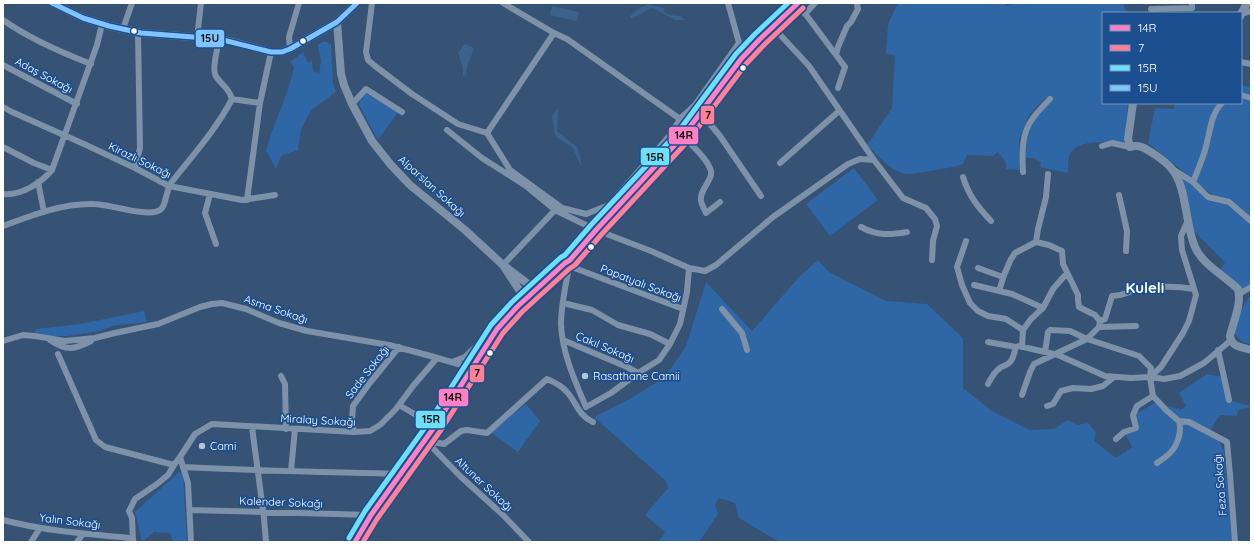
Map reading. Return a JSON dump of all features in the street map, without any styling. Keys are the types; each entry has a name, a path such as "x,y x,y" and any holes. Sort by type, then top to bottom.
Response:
{"street":[{"path":"52,3 84,18 138,33 219,39 271,52 282,52 290,49 337,22 356,3"},
{"path":"123,29 132,3"},
{"path":"197,38 202,3"},
{"path":"290,49 289,37 299,3"},
{"path":"372,3 366,52 368,60 412,94 458,124 487,133 510,170 562,208 586,214 609,206 671,134 680,119 695,105 739,43 728,3"},
{"path":"503,3 554,33 568,39 680,119"},
{"path":"805,14 815,3"},
{"path":"836,55 847,26 858,9 858,3"},
{"path":"1151,9 1192,8 1192,3"},
{"path":"1242,13 1247,3"},
{"path":"689,268 687,292 680,324 670,344 659,360 611,393 586,407 567,357 561,325 570,263 596,230 683,136 741,59 797,4 845,67 838,88"},
{"path":"3,20 20,32 90,64"},
{"name":"Alparslan Sokağı","path":"337,22 342,81 352,104 372,141 395,170 414,188 465,230 503,265 528,284 538,287"},
{"path":"3,194 24,191 46,177 52,170 97,46 102,24"},
{"path":"773,27 809,66 874,160 904,198 926,208 935,219 937,226 933,241 932,260"},
{"path":"135,168 140,148 138,33"},
{"path":"487,133 554,33"},
{"path":"3,226 44,212 71,205 95,204 153,213 161,210 169,186 191,160 232,99 231,93 215,76 214,70 219,39"},
{"path":"247,200 260,103 271,52"},
{"name":"Adaş Sokağı","path":"3,64 77,104"},
{"path":"352,104 366,89 402,112"},
{"path":"232,99 260,103"},
{"path":"1023,172 1022,154 1025,133 1032,119 1050,100"},
{"path":"1130,147 1128,140 1133,104"},
{"path":"1193,182 1205,151 1210,134 1212,119 1221,104"},
{"name":"Kirazlı Sokağı","path":"3,107 135,168 169,186 242,200 275,195"},
{"path":"780,163 839,111"},
{"path":"701,113 720,136 761,196"},
{"path":"447,130 482,158 526,186 556,210 596,230 651,251 689,268 705,271 716,265 773,216 848,164 860,159 874,160"},
{"path":"683,136 704,158 711,172 702,192 701,201 706,213 720,202"},
{"path":"1102,146 1112,143 1130,147 1136,145 1148,150 1193,182 1208,197 1229,202 1251,221"},
{"path":"3,147 34,163 52,170"},
{"path":"1172,168 1182,193 1195,247 1211,266 1238,289 1240,294 1230,341"},
{"path":"1036,242 1045,205 1048,174"},
{"path":"963,177 967,190 976,205 991,221"},
{"path":"38,182 44,212"},
{"path":"210,194 205,213 216,244"},
{"path":"1119,195 1127,231 1126,251"},
{"path":"503,265 556,210"},
{"path":"1150,377 1161,367 1183,333 1189,320 1196,295 1182,250 1181,236 1188,220"},
{"path":"861,227 869,232 880,235 907,232"},
{"path":"966,241 957,267 962,285 970,303 978,311 988,316 1006,320 1023,330"},
{"path":"999,291 1010,259 1014,253 1036,242 1049,245 1062,251 1063,264 1078,295 1079,307 1095,315 1099,324"},
{"path":"452,362 465,357 497,329 538,287 565,263 570,263"},
{"name":"Papatyalı Sokağı","path":"570,263 683,310"},
{"name":"Alparslan Sokağı","path":"503,265 525,299"},
{"path":"978,268 1003,277"},
{"path":"988,384 1000,367 1006,366 1010,363 1019,347 1023,330 1031,319 1043,308 1053,289 1067,273"},
{"path":"974,285 1012,294 1043,308"},
{"path":"1022,395 1034,364 1087,339 1104,318 1112,296 1121,296 1135,290 1171,286 1194,289"},
{"path":"1240,294 1251,287"},
{"name":"Asma Sokağı","path":"3,341 23,335 48,339 61,346 69,348 78,347 95,338 158,324 200,307 222,303 246,309 279,323 307,331 399,347 472,368"},
{"path":"563,303 592,310 618,325 650,334 670,344"},
{"path":"722,309 742,332 747,350"},
{"path":"1099,324 1136,326"},
{"path":"355,542 371,515 435,426 497,329"},
{"path":"1045,352 1048,332 1050,330 1070,331 1087,339 1139,356 1150,368 1153,396 1137,406 1133,415 1136,428 1124,432 1116,439"},
{"name":"Çakıl Sokağı","path":"563,340 638,373"},
{"path":"1230,341 1235,345 1251,350"},
{"path":"988,342 1054,354 1105,376 1150,377 1164,379 1180,376 1204,363 1230,341"},
{"name":"Sade Sokağı","path":"354,432 352,406 399,347"},
{"path":"1218,350 1229,400"},
{"path":"58,354 96,440 105,448 174,465"},
{"name":"Miralay Sokağı","path":"134,541 132,518 129,511 135,499 168,475 195,434 212,424 286,429 354,432 370,431 380,425 437,358"},
{"path":"281,376 285,384 286,429"},
{"path":"1047,406 1053,404 1061,391 1073,388 1091,389 1103,386 1114,377"},
{"path":"425,440 444,444 461,431 480,431 487,433 547,379 557,384 567,392 578,410 586,419 593,422"},
{"name":"Feza Sokağı","path":"1153,396 1167,411 1179,420 1189,422 1227,442 1235,542"},
{"path":"399,404 435,426"},
{"path":"1157,463 1170,453 1177,441 1181,428 1179,420"},
{"path":"252,427 266,542"},
{"path":"291,470 295,429"},
{"name":"Altuner Sokağı","path":"425,440 529,542"},
{"path":"180,457 188,483 191,542"},
{"path":"183,467 257,471 291,470 400,474"},
{"name":"Kalender Sokağı","path":"190,510 371,515"},
{"name":"Yalın Sokağı","path":"3,520 26,526 122,540 130,538 134,541"},
{"path":"31,542 40,528"},
{"path":"77,542 83,534"}],"shaded area":[{"path":"898,3 1004,3 1006,6 1016,3 1123,3 1127,12 1102,12 1102,104 1128,104 1124,143 1093,142 1078,147 1072,151 1069,157 1068,173 1040,167 1041,162 1033,158 1024,158 1030,127 1039,114 1052,101 1045,98 1029,115 1019,140 1020,170 1006,169 1006,162 998,152 993,156 967,155 963,164 954,167 912,174 905,174 893,169 867,145 892,108 895,55 886,54 888,24"},
{"path":"648,4 664,8 664,11 669,15 681,16 685,20 675,20 653,8 632,19 630,16"},
{"path":"552,6 579,12 577,21 550,15"},
{"path":"322,42 327,42 331,45 333,83 336,92 311,110 301,129 298,150 281,156 276,169 266,150 285,99 294,67 290,62 303,52 308,63 312,61 313,71 319,73 321,61 318,45"},
{"path":"465,44 474,49 467,66 466,76 463,75 463,68 458,53"},
{"path":"1242,85 1251,87 1251,218 1230,200 1211,194 1148,143 1155,108 1174,109 1175,104 1242,104"},
{"path":"366,93 398,112 378,140 359,105 360,99"},
{"path":"557,109 557,131 578,148 582,164 580,165 573,148 555,136 552,116"},
{"path":"854,168 878,200 830,236 806,204"},
{"path":"1179,175 1192,183 1207,199 1228,205 1251,224 1251,284 1241,292 1220,271 1225,262 1192,229"},
{"path":"818,260 829,272 886,301 927,304 963,338 963,388 992,411 1030,430 1054,429 1068,420 1078,425 1088,423 1096,432 1094,441 1116,458 1132,447 1125,434 1136,430 1134,415 1156,402 1181,410 1186,406 1179,393 1207,374 1227,378 1231,401 1251,406 1238,410 1237,416 1220,415 1208,434 1219,441 1224,452 1232,542 779,542 739,518 735,503 719,498 715,504 718,514 699,542 658,542 665,532 645,515 668,488 666,481 594,417 628,400 665,377 686,346 706,282 752,331 800,276"},
{"path":"1251,295 1251,345 1241,341 1233,332 1243,308"},
{"path":"144,311 147,322 112,326 100,331 68,336 47,336 34,332 36,329 80,324"},
{"path":"526,404 540,421 518,452 490,432"},
{"path":"179,472 183,474 187,542 173,542 170,533 154,532 142,542 135,512"}],"transit line":[{"name":"15U","path":"52,3 83,18 109,26 141,33 219,39 271,52 282,52 290,49 337,22 357,3"},
{"name":"15R","path":"349,538 365,511 429,422 491,325 512,302 565,255 678,132 736,54 788,3"},
{"name":"14R","path":"355,542 371,515 435,426 497,329 517,307 570,260 683,136 741,59 798,3"},
{"name":"7","path":"363,542 377,519 441,430 503,333 522,312 575,265 688,141 746,64 803,8"}],"place":[{"name":"Rasathane Camii","path":"585,376"},
{"name":"Cami","path":"202,446"}],"district":[{"name":"Kuleli","path":"1145,287"}]}
